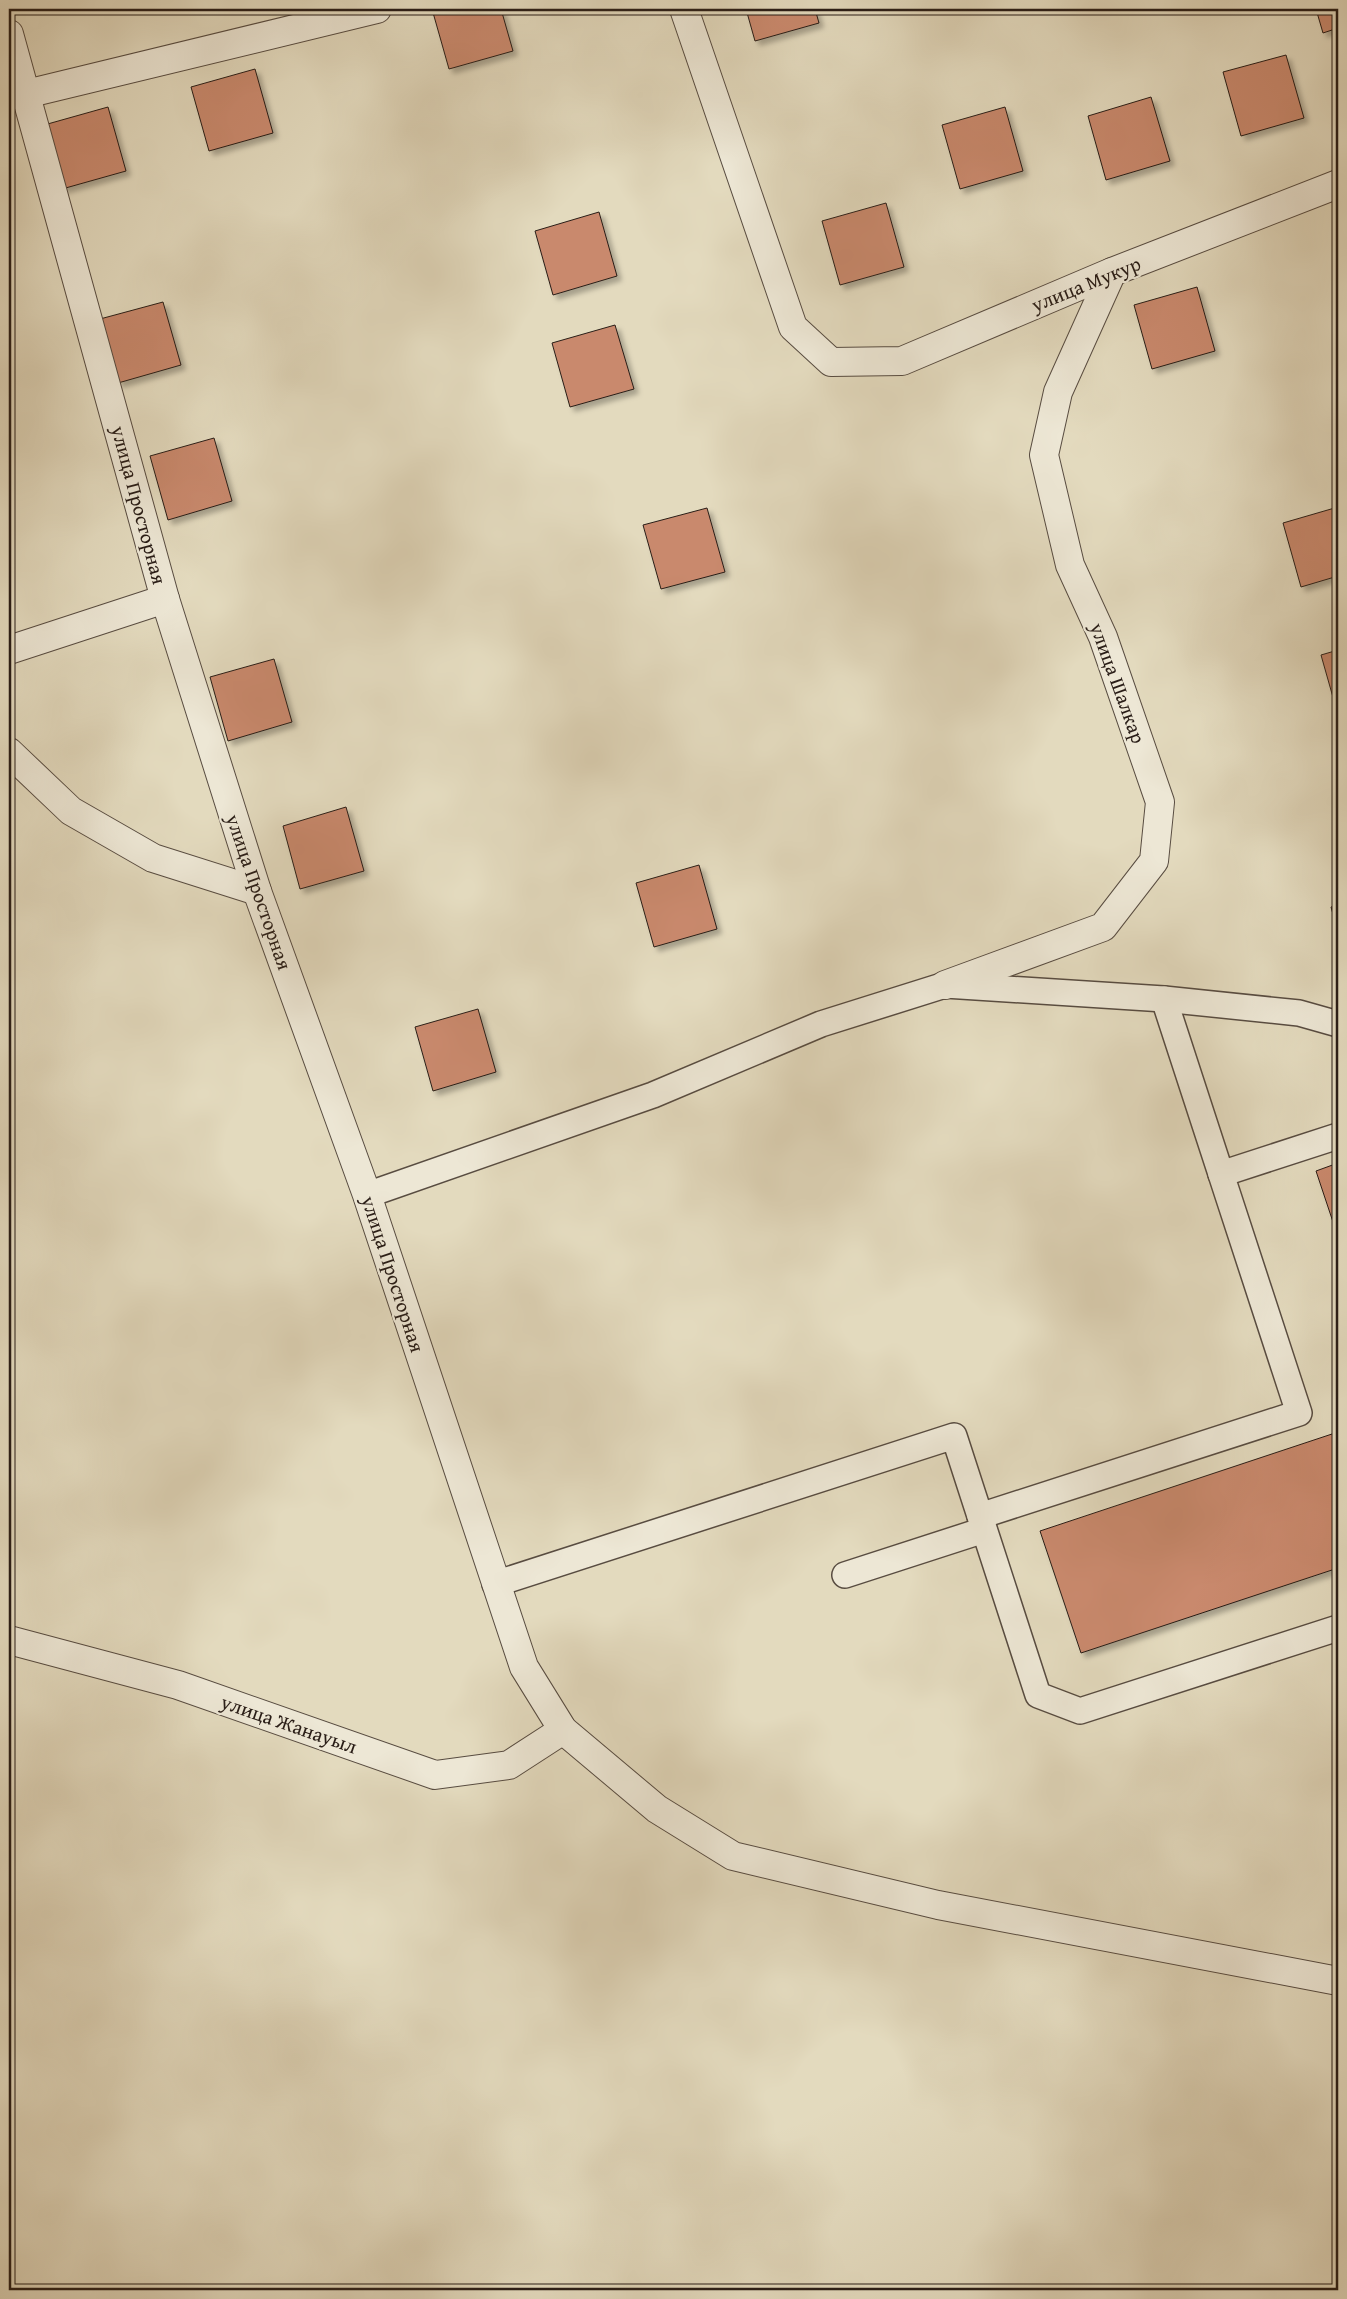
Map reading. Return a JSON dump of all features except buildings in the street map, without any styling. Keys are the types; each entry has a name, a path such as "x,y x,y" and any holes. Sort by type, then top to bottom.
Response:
{"street":[{"path":"26,94 377,9"},
{"name":"улица Мукур","path":"684,9 793,327 831,362 902,361 1112,272 1338,184"},
{"name":"улица Просторная","path":"9,34 165,599 257,891 367,1195 524,1667 563,1730 657,1809 733,1856 938,1905 1338,1981"},
{"name":"улица Шалкар","path":"945,985 1102,927 1154,861 1160,802 1103,637 1070,565 1044,455 1058,392 1112,272"},
{"path":"9,650 165,599"},
{"path":"9,752 70,811 154,858 257,891"},
{"name":"улица Жанауыл","path":"9,1640 178,1685 434,1775 509,1765 563,1730"}],"lane":[{"path":"367,1195 653,1095 820,1024 945,985 1164,999 1299,1014 1338,1024"},
{"path":"845,1575 982,1523 1299,1413 1164,999"},
{"path":"1221,1174 1338,1136"},
{"path":"495,1584 954,1436 1038,1695 1080,1711 1338,1628"}]}
